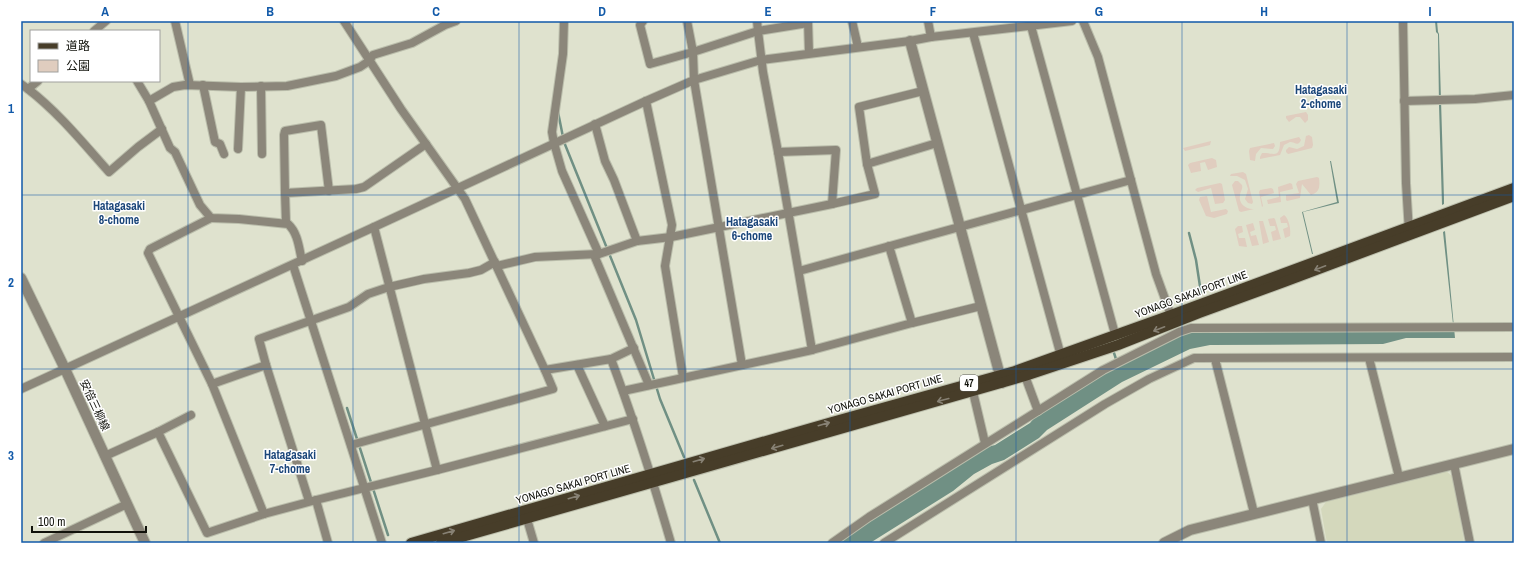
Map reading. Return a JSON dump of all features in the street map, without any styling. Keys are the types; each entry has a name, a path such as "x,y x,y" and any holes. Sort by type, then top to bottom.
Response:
{"main road":[{"name":"YONAGO SAKAI PORT LINE","path":"412,543 973,392 1015,371 1061,356 1115,334 1199,313 1409,231 1514,188"},
{"name":"YONAGO SAKAI PORT LINE","path":"1409,231 1514,196"},
{"name":"YONAGO SAKAI PORT LINE","path":"442,543 527,519 652,478 1001,379 1025,376 1118,345 1172,319"}],"street":[{"path":"175,21 190,85"},
{"path":"344,21 369,61 465,199 553,389 351,445"},
{"path":"149,101 173,87 190,85 241,87 300,84 336,76 360,67 369,61 373,55 412,43 445,25 456,21"},
{"path":"564,21 563,54 552,132 554,143 562,171 649,385"},
{"path":"643,21 640,25 650,64 758,31 808,22 809,53"},
{"path":"687,21 693,52 694,80 720,226 742,365"},
{"path":"757,21 761,60 812,350"},
{"path":"852,21 858,47"},
{"path":"928,21 931,37"},
{"path":"21,389 374,228 595,124 694,80 761,60 931,37 1072,21"},
{"path":"1083,21 1098,57 1156,274 1172,319"},
{"path":"1402,21 1406,183 1409,231"},
{"path":"95,30 103,22"},
{"path":"1031,26 1115,334"},
{"path":"973,33 1061,356"},
{"path":"910,41 1001,379"},
{"path":"28,89 37,82"},
{"path":"138,82 149,101 170,148 175,152 200,205 211,218"},
{"path":"21,84 42,100 69,127 109,172 162,129"},
{"path":"203,85 215,142 220,144 224,154"},
{"path":"261,86 262,154"},
{"path":"238,149 241,87"},
{"path":"328,543 312,501 266,365 259,338 349,307 368,294 412,281 469,273 496,264 535,257 596,255 637,242 832,204 875,194 867,164 859,107 923,91"},
{"path":"1404,101 1514,95"},
{"path":"646,101 672,225 672,236 665,266 683,377"},
{"path":"595,124 605,161 614,180 637,242"},
{"path":"286,223 285,130 321,125 329,191"},
{"path":"867,164 937,143"},
{"path":"285,193 329,191 364,187 426,144"},
{"path":"778,152 836,150 832,204"},
{"path":"799,271 1020,209 1131,180"},
{"path":"264,514 212,384 148,253 150,249 211,218 221,218 286,223 292,228 295,234 302,261"},
{"path":"374,228 437,470"},
{"path":"889,246 912,324"},
{"path":"293,265 312,320 382,543"},
{"name":"安倍三柳線","path":"21,278 65,369 145,543"},
{"path":"623,391 812,350 981,306"},
{"path":"832,543 869,517 1038,410 1121,360 1186,329 1514,327"},
{"path":"545,370 611,360 634,348"},
{"path":"884,543 1105,404 1142,383 1194,358 1514,357"},
{"path":"1369,358 1399,477"},
{"path":"1215,359 1254,513"},
{"path":"611,360 633,419 652,478 670,543"},
{"path":"212,384 266,365"},
{"path":"577,365 605,426"},
{"path":"1025,376 1038,410"},
{"path":"973,392 985,444"},
{"path":"105,456 191,416"},
{"path":"158,432 207,533 264,514 312,501 633,419"},
{"path":"1164,543 1190,530 1514,449"},
{"path":"1454,464 1470,543"},
{"path":"1312,499 1321,543"},
{"path":"44,543 127,504"},
{"path":"527,519 534,543"}],"shaded area":[{"path":"1435,21 1437,21 1439,34 1444,199 1444,204 1442,205 1438,34 1436,32"},
{"path":"1330,161 1339,203 1303,212 1312,254 1302,212 1337,202"},
{"path":"1445,231 1455,338 1406,338 1383,344 1210,345 1190,349 1122,382 1047,430 1039,438 1004,460 992,464 974,474 953,491 870,543 838,543 869,521 987,447 995,445 1030,423 1035,417 1043,412 1043,410 1046,410 1116,367 1180,335 1189,332 1207,331 1210,333 1345,331 1453,324 1443,232"},
{"path":"1446,471 1453,477 1464,541 1462,543 1327,543 1321,509 1326,502"}],"green space":[{"path":"1306,112 1308,115 1308,120 1305,123 1300,117 1296,117 1289,122 1286,118 1286,116"},
{"path":"1309,135 1312,137 1312,148 1288,154 1286,152 1289,147 1297,149 1304,146 1306,136"},
{"path":"1299,137 1301,140 1299,143 1296,144 1290,142 1284,145 1280,155 1260,159 1262,153 1277,153 1280,148 1280,142"},
{"path":"1211,141 1210,145 1185,151 1183,148"},
{"path":"1274,143 1275,146 1273,149 1261,148 1256,154 1255,161 1250,160 1250,148"},
{"path":"1212,158 1216,160 1217,167 1208,170 1205,162 1200,163 1201,171 1191,173 1188,165 1190,163"},
{"path":"1243,172 1246,174 1253,202 1252,204 1248,203 1245,199 1248,189 1245,180 1237,176 1230,176 1231,174"},
{"path":"1317,177 1319,178 1319,188 1316,192 1311,195 1302,184 1300,198 1286,200 1286,195 1299,193 1296,184 1298,181"},
{"path":"1235,181 1238,181 1242,185 1240,201 1242,204 1246,207 1254,209 1241,212 1239,211 1232,185"},
{"path":"1220,183 1222,184 1225,200 1223,203 1215,204 1211,188 1198,192 1195,190 1197,188"},
{"path":"1290,183 1292,184 1293,189 1280,192 1281,202 1268,204 1267,200 1279,197 1278,187"},
{"path":"1273,189 1274,193 1261,197 1262,207 1259,192 1260,190"},
{"path":"1207,196 1211,212 1226,209 1228,211 1227,214 1214,218 1206,216 1199,200 1200,197"},
{"path":"1284,215 1288,221 1290,231 1290,236 1285,238 1283,229 1288,227 1287,223 1281,223 1280,218"},
{"path":"1274,218 1281,239 1273,241 1271,232 1276,230 1275,226 1270,226 1268,219"},
{"path":"1259,221 1263,221 1269,242 1263,244"},
{"path":"1253,223 1255,230 1250,232 1251,236 1256,235 1259,245 1252,246 1246,225"},
{"path":"1238,226 1242,226 1243,232 1238,234 1239,238 1245,238 1247,247 1239,246 1235,229"}],"waterway":[{"path":"558,112 563,137"},
{"path":"564,142 636,320 660,399 684,457"},
{"path":"1189,233 1196,260 1201,293"},
{"path":"1114,353 1116,359"},
{"path":"347,408 388,535"},
{"path":"694,480 720,543"}],"district":[{"name":"Hatagasaki 2-chome","path":"1321,97"},
{"name":"Hatagasaki 8-chome","path":"119,213"},
{"name":"Hatagasaki 6-chome","path":"752,229"},
{"name":"Hatagasaki 7-chome","path":"290,462"}]}
